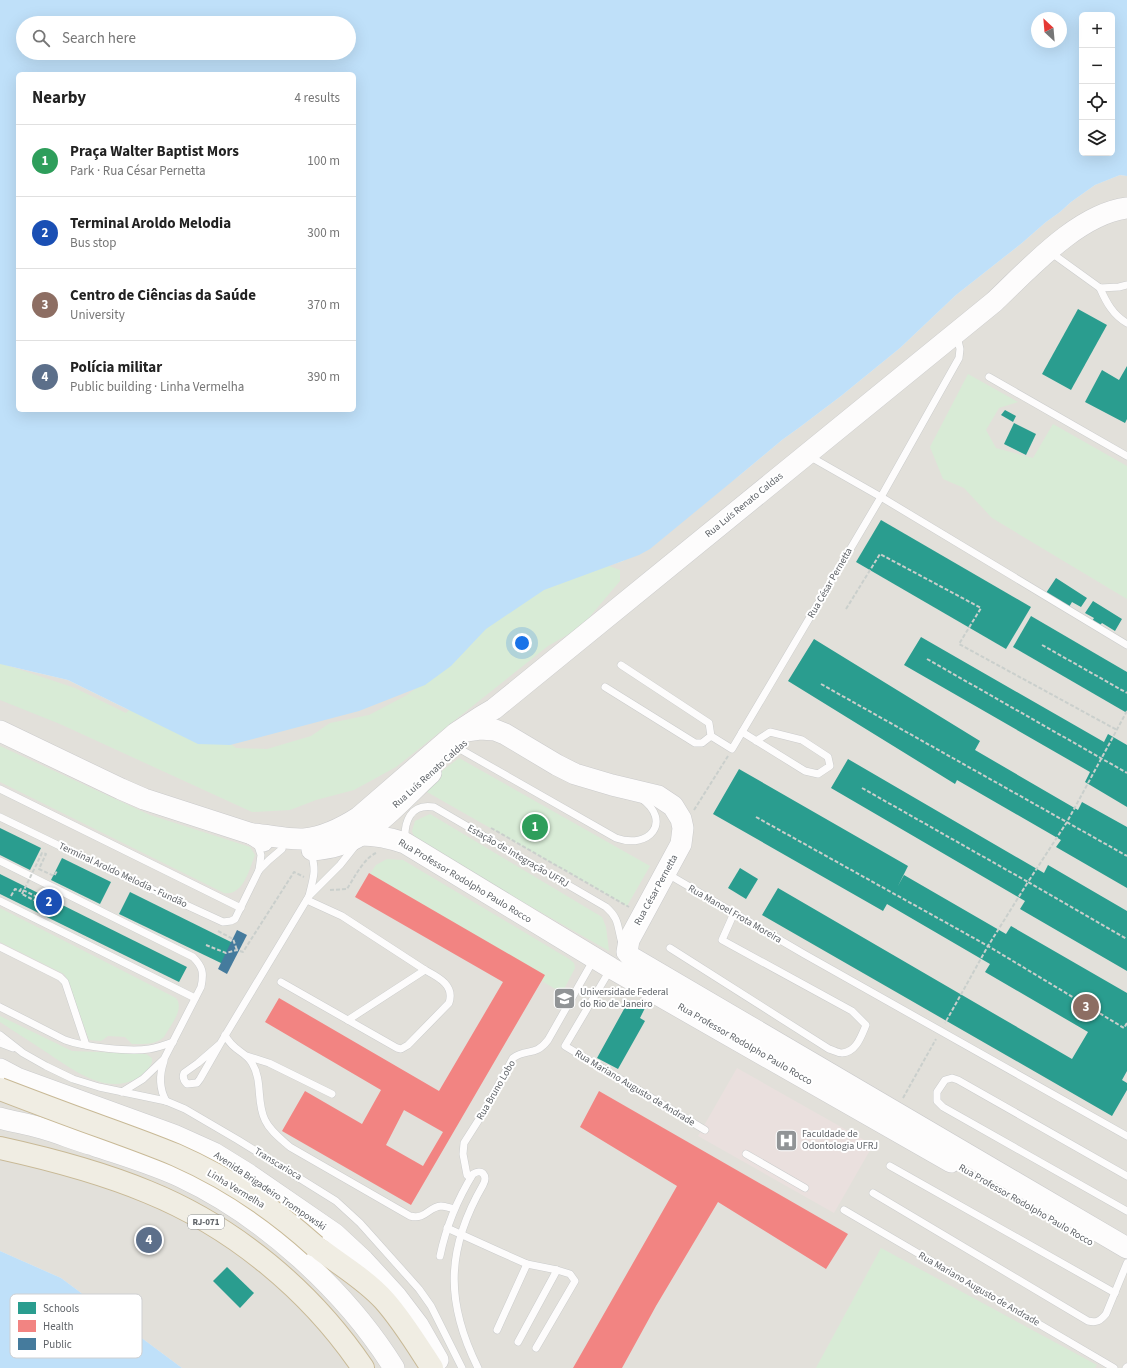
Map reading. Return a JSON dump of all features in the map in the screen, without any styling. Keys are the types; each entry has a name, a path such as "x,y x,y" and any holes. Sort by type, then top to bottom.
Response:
{"highway":[{"name":"Linha Vermelha","path":"0,1089 150,1145 219,1177 259,1201 318,1248 350,1280 367,1299 416,1368"},
{"name":"RJ-071","path":"1,1149 59,1163 115,1179 149,1192 185,1210 223,1232 258,1256 312,1305 350,1349 363,1368"},
{"path":"318,1248 372,1288 384,1300 432,1368"}],"street":[{"name":"Rua Luís Renato Caldas","path":"360,836 378,822 482,716 494,709 994,302 1048,251 1078,228 1102,214 1127,208"},
{"name":"Rua Luís Renato Caldas","path":"252,834 304,839 323,835 346,826 359,817 379,799 457,741 480,729 494,709"},
{"path":"480,729 495,730 505,734 575,774 626,789 658,796 673,806 681,819 683,828"},
{"path":"0,731 144,799 252,834 267,843 282,849 310,851 330,848 360,836"},
{"name":"Rua César Pernetta","path":"627,952 629,940 681,844 683,828"},
{"name":"Rua Professor Rodolpho Paulo Rocco","path":"360,836 375,835 405,843 602,963 1127,1263"},
{"name":"Rua Professor Rodolpho Paulo Rocco","path":"627,952 631,957 1127,1248"},
{"name":"Avenida Brigadeiro Trompowski","path":"0,1069 17,1078 174,1135 214,1153 248,1174 335,1234 363,1260 396,1296 418,1325 442,1368"},
{"path":"0,1095 24,1095 77,1100"},
{"name":"Linha Vermelha","path":"0,1118 41,1128 158,1167 181,1177 236,1209 266,1229 312,1269 353,1313 394,1368"}],"lane":[{"path":"1048,251 1100,288 1105,301 1111,310 1120,319 1127,323"},
{"path":"1100,288 1127,285"},
{"name":"Rua César Pernetta","path":"732,749 881,496 959,358 960,349 957,332"},
{"path":"989,376 1127,456"},
{"path":"806,454 881,496 1127,645"},
{"path":"621,665 709,723 711,736 732,749"},
{"path":"605,687 695,744 702,743 711,736"},
{"path":"742,732 756,741 805,771 818,774 830,766 828,757 802,740 770,732 756,741"},
{"path":"457,741 616,838 625,841 647,838 655,827 656,821 654,813 648,804 626,789"},
{"path":"0,789 241,908"},
{"name":"Estação de Integração UFRJ","path":"405,843 404,830 406,821 410,815 427,806 434,807 606,907 613,913 617,921 622,942 627,952"},
{"name":"Terminal Aroldo Melodia - Fundão","path":"0,817 99,865 223,922 235,919 259,870 261,856 252,834"},
{"name":"Rua Luís Renato Caldas","path":"220,1044 184,1073 184,1081 187,1084 197,1083 308,898 340,865 356,845 360,836"},
{"name":"Terminal Aroldo Melodia - Fundão","path":"259,870 282,849"},
{"name":"Rua Luís Renato Caldas","path":"308,898 315,874 310,851"},
{"path":"0,861 193,957 199,963 202,969 203,977 201,987 164,1059 160,1078 161,1087 166,1101"},
{"name":"Rua Manoel Frota Moreira","path":"666,873 940,1032 1126,1134"},
{"path":"281,982 397,1048 405,1048 449,1003 451,997 450,991 446,984 440,978 425,970 342,916 308,898"},
{"path":"0,901 195,998"},
{"path":"670,948 829,1049 841,1053 851,1050 860,1040 866,1025 852,1011 722,940 734,913"},
{"path":"0,947 60,977 65,982 86,1045"},
{"name":"Rua Mariano Augusto de Andrade","path":"602,963 565,1046 705,1130"},
{"name":"Rua Bruno Lobo","path":"470,1178 467,1175 462,1154 464,1143 485,1110 513,1058 539,1049 548,1040 602,963"},
{"path":"348,1020 425,970"},
{"path":"0,1007 75,1044 132,1051 149,1049 173,1042"},
{"name":"Transcarioca","path":"0,1035 23,1052 46,1066 73,1079 99,1087 166,1101 185,1109 336,1201 360,1224 419,1289 431,1306 462,1368"},
{"path":"225,1035 233,1047 247,1056 269,1063 332,1094"},
{"name":"Transcarioca","path":"0,1043 23,1052"},
{"path":"247,1056 253,1065 259,1084 261,1109 265,1121 273,1132 290,1147 410,1216 421,1217 438,1207 443,1206 454,1209"},
{"path":"122,1092 143,1079 164,1059"},
{"path":"1127,1176 958,1080 952,1078 945,1080 937,1092 937,1101 943,1107 1127,1211"},
{"path":"746,1154 805,1188"},
{"path":"890,1166 1115,1293"},
{"path":"440,1256 447,1228 454,1209 470,1178 473,1174 480,1171 486,1178 485,1183 470,1210 461,1234 454,1267 456,1304 461,1330 478,1368"},
{"path":"873,1193 1088,1321 1096,1323 1106,1314 1127,1263"},
{"name":"Rua Mariano Augusto de Andrade","path":"844,1210 1114,1368"},
{"path":"447,1228 527,1264 570,1274 575,1281 536,1348"},
{"path":"497,1330 527,1264"},
{"path":"518,1342 557,1270"}],"path":[{"path":"846,609 880,554 981,608 959,644 1117,730"},
{"path":"1042,645 1127,693"},
{"path":"927,659 1127,772"},
{"path":"821,684 1127,856"},
{"path":"903,1097 988,946 1067,822 1127,711"},
{"path":"683,828 732,749"},
{"path":"862,788 1127,938"},
{"path":"756,817 988,946 1124,1028 1127,1023"},
{"path":"330,890 347,889 366,861 378,852"},
{"path":"11,896 15,888 20,891 21,889 25,891 55,906 55,910 22,894 25,887 42,853 46,854 39,869 54,876 57,871"},
{"path":"206,945 226,953 237,950 243,952 294,872"},
{"path":"214,929 233,939 237,950"}],"shaded area":[{"name":"Universidade Federal do Rio de Janeiro","path":"1120,175 1127,176 1127,1368 182,1368 142,1338 142,1294 83,1294 61,1278 0,1251 0,664 68,680 198,744 591,571 623,561 740,475 782,440 841,396 900,348 956,295 1071,202 1095,185"},
{"name":"Faculdade de Odontologia UFRJ","path":"737,1068 873,1145 834,1213 698,1136"}],"green space":[{"path":"968,374 1018,402 999,408 986,430 996,448 1033,458 1053,424 1127,466 1127,599 992,518 964,488 943,479 930,447"},
{"path":"601,563 620,570 620,581 581,627 548,646 396,767 354,790 316,800 290,810 252,812 60,724 0,700 0,663 75,688 126,713 141,698 191,715 236,748 267,749 311,736 330,723 369,715 407,695 435,674 490,613"},
{"path":"0,746 150,815 250,847 255,855 245,880 236,890 231,893 224,893 0,782"},
{"path":"459,758 650,866 627,906 420,788"},
{"path":"430,814 602,917 606,927 609,951 416,841 412,831 415,821"},
{"path":"387,859 403,860 569,959 574,963 575,968 562,993 368,877 376,865"},
{"path":"0,908 176,998 179,1007 178,1012 164,1037 153,1043 145,1044 132,1044 125,1037 108,1036 101,1041 89,1040 64,974 0,942"},
{"path":"0,1016 72,1051 146,1054 152,1058 152,1062 146,1072 136,1079 124,1083 112,1084 100,1082 77,1072 6,1026 0,1022"},
{"path":"881,1248 1097,1365 1095,1368 816,1368"}],"water":[{"path":"0,0 1127,0 1127,176 1120,175 1095,185 1071,202 956,295 900,348 841,396 782,440 650,549 639,555 544,590 486,629 451,666 425,685 359,711 230,745 198,744 68,680 0,664"},
{"path":"0,1251 61,1278 83,1294 10,1294 10,1358 142,1358 142,1338 182,1368 0,1368"}],"building: Schools":[{"path":"1078,309 1107,325 1071,390 1042,374"},
{"path":"1127,366 1127,419 1125,423 1085,402 1102,370 1119,380"},
{"path":"1005,410 1016,416 1013,422 1001,415"},
{"path":"1014,423 1036,434 1026,455 1004,444"},
{"path":"881,520 1031,607 1006,649 856,562"},
{"path":"1056,578 1087,598 1081,607 1072,602 1069,607 1046,593"},
{"path":"1093,601 1122,619 1115,631 1102,623 1098,627 1091,623 1094,618 1085,613"},
{"path":"1031,616 1127,672 1127,713 1013,647"},
{"path":"921,637 1104,742 1108,734 1127,745 1127,807 1085,782 1090,772 904,665"},
{"path":"814,639 980,741 975,750 1078,810 1082,802 1127,827 1127,888 1056,847 1061,840 957,780 955,784 788,681"},
{"path":"848,759 1044,873 1048,865 1127,911 1127,971 1020,909 1025,901 831,788"},
{"path":"739,769 908,866 898,886 904,875 1006,934 1011,926 1127,993 1127,1071 1122,1080 1127,1083 1127,1090 1112,1116 762,915 778,888 1072,1059 1088,1032 985,972 990,964 887,904 883,911 713,814"},
{"path":"0,828 41,848 30,870 0,855"},
{"path":"62,858 111,882 100,904 51,880"},
{"path":"740,868 758,879 746,899 728,888"},
{"path":"0,874 187,967 179,982 0,894"},
{"path":"130,892 233,943 223,964 119,914"},
{"path":"629,1000 645,1008 640,1018 645,1021 618,1069 597,1058"},
{"path":"227,1267 254,1293 240,1308 213,1281"}],"building: Health":[{"path":"369,873 545,975 411,1205 282,1131 305,1091 362,1124 381,1090 265,1022 279,998 439,1091 503,982 355,897","holes":["404,1110 443,1132 423,1166 386,1145"]},
{"path":"599,1091 848,1234 826,1269 718,1202 656,1306 622,1368 573,1368 677,1186 580,1127"}],"building: Public":[{"path":"237,930 247,935 227,974 218,969"},
{"path":"143,1230 161,1239 156,1249 137,1240"}],"place":[{"name":"Praça Walter Baptist Mors","path":"535,827"},
{"name":"Terminal Aroldo Melodia","path":"49,902"},
{"name":"Universidade Federal do Rio de Janeiro","path":"564,998"},
{"name":"Centro de Ciências da Saúde","path":"1086,1007"},
{"name":"Faculdade de Odontologia UFRJ","path":"786,1140"},
{"name":"Polícia militar","path":"149,1240"}]}
